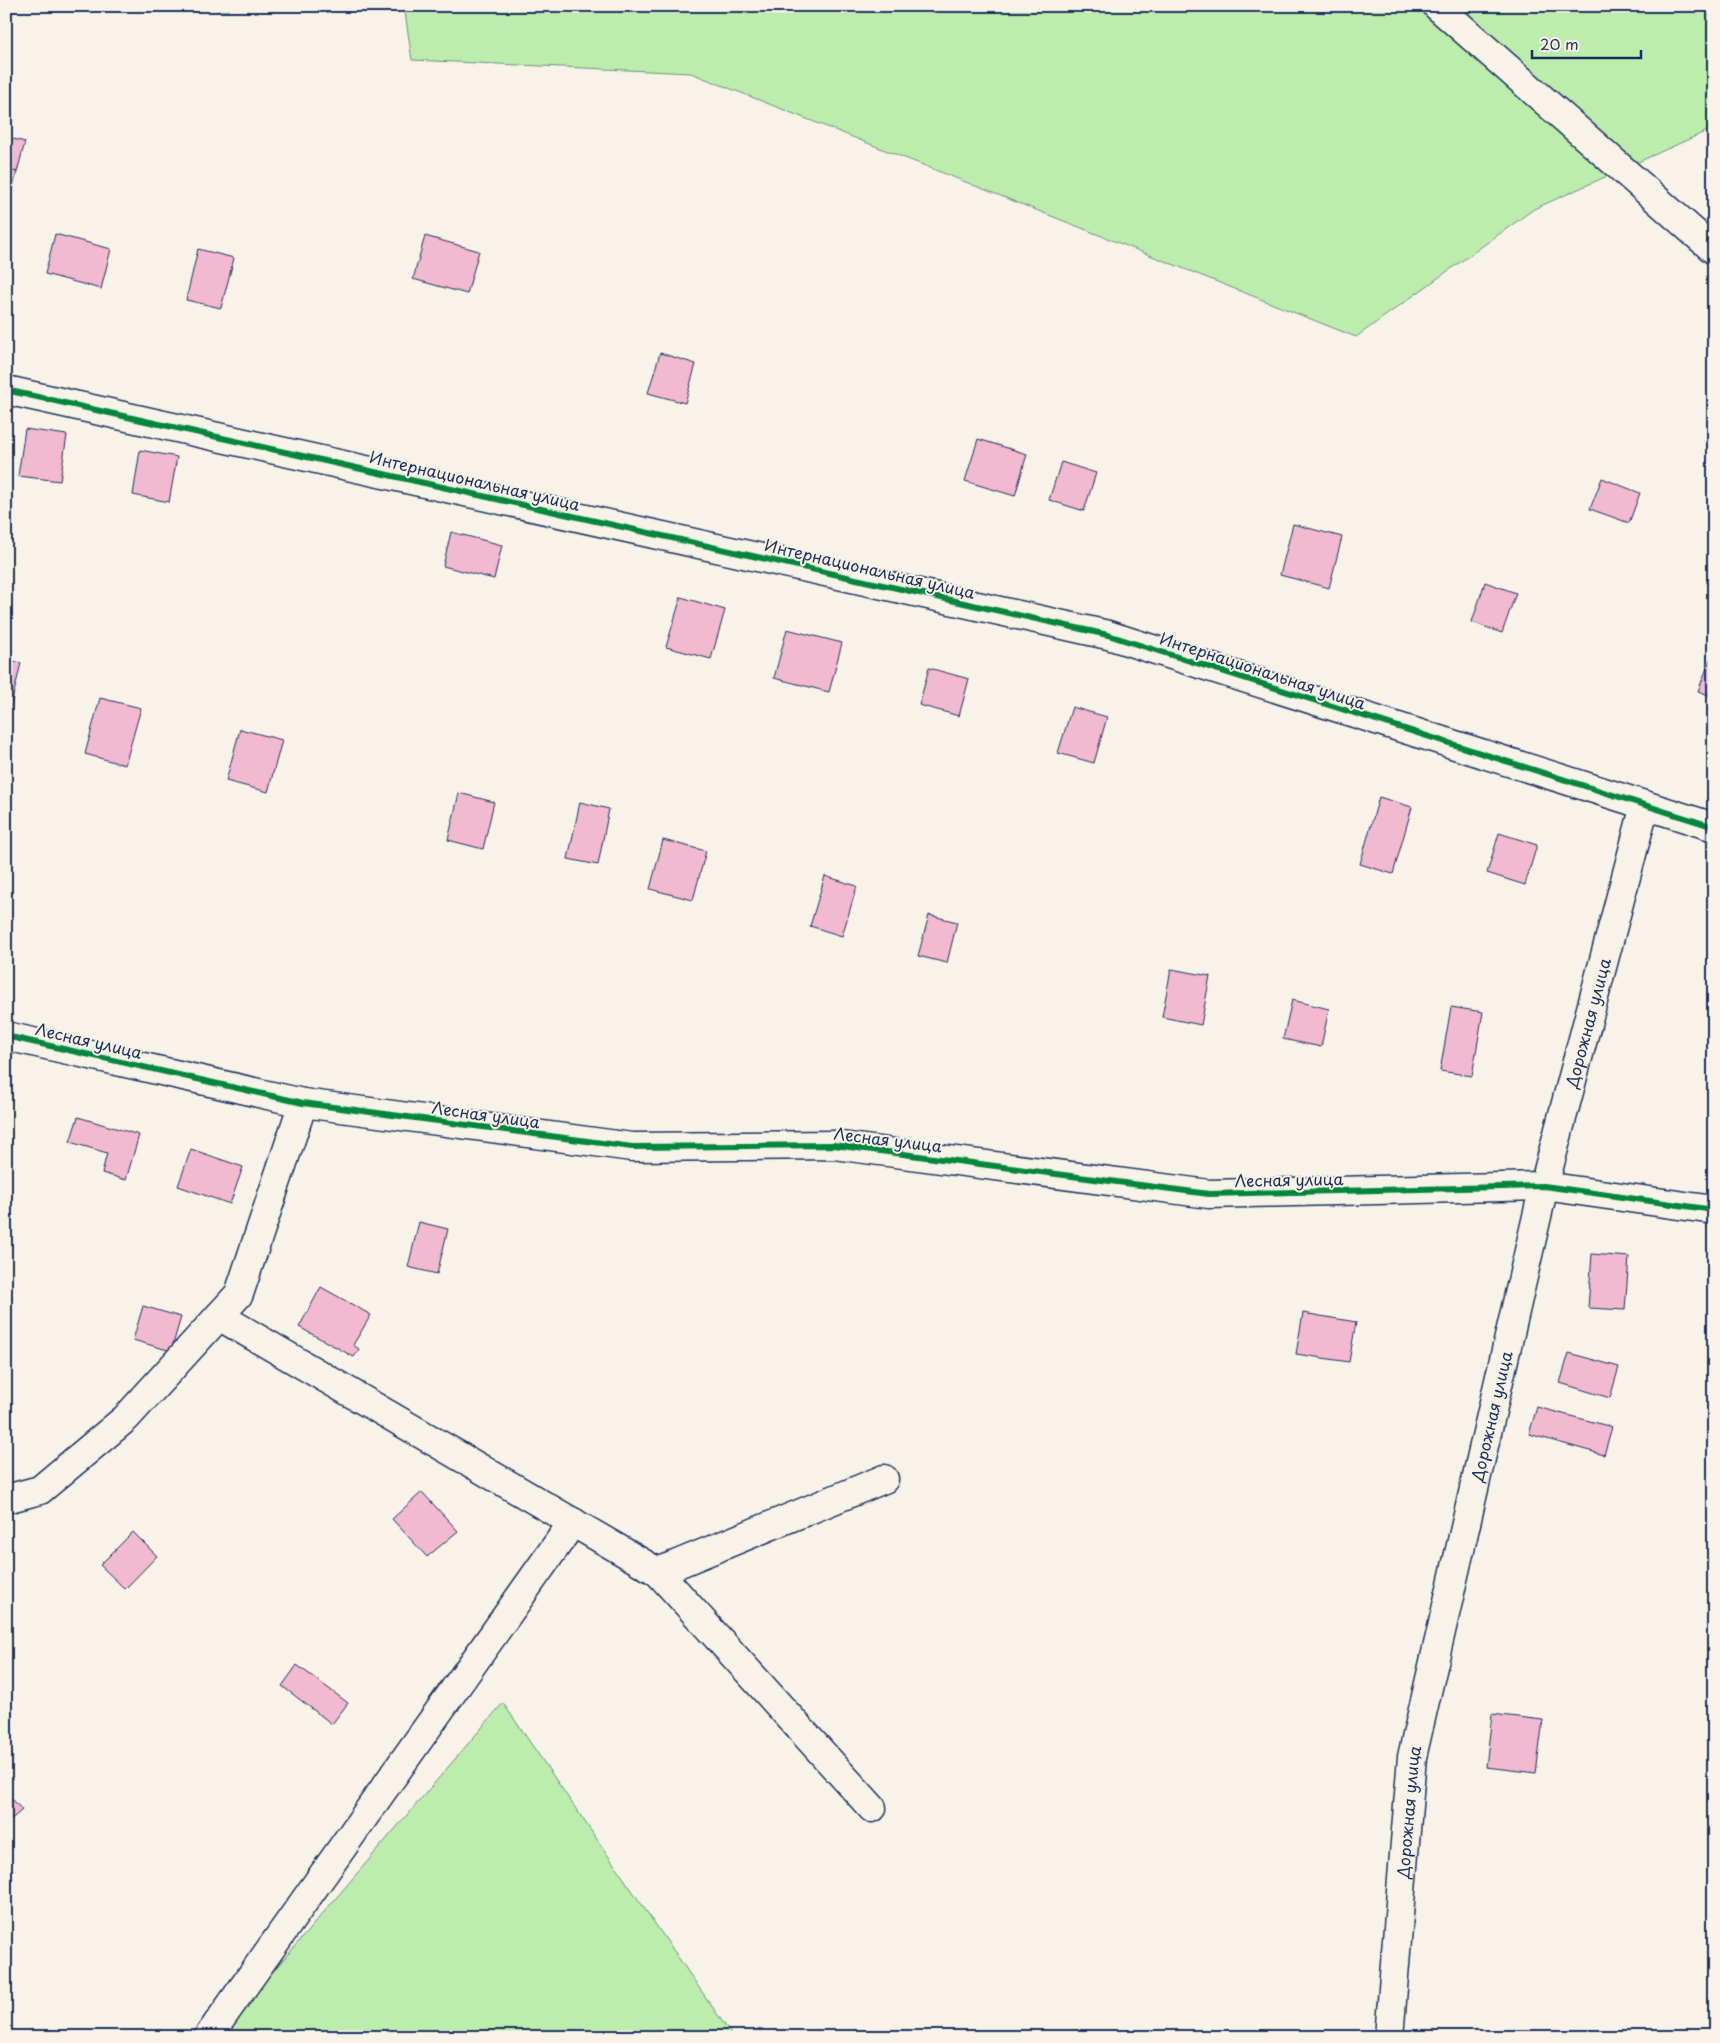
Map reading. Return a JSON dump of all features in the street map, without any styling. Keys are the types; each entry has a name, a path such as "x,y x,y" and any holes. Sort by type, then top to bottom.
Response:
{"street":[{"path":"1437,6 1714,250"},
{"name":"Интернациональная улица","path":"6,390 1108,635 1714,827"},
{"name":"Дорожная улица","path":"1390,2037 1412,1756 1544,1186 1644,805"},
{"name":"Лесная улица","path":"6,1036 303,1103 632,1148 834,1145 1210,1194 1544,1186 1714,1210"},
{"path":"6,1500 40,1490 126,1418 239,1294 303,1103"},
{"path":"219,1316 658,1572 872,1808"},
{"path":"658,1572 884,1479"},
{"path":"208,2037 572,1522"}],"green space":[{"path":"185,6 234,6 227,11"},
{"path":"404,6 1714,6 1714,135 1707,131 1534,209 1356,337 691,73 412,60"},
{"path":"503,1703 733,2037 217,2037"}],"building":[{"path":"6,137 25,142 17,172 6,170"},
{"path":"6,170 17,172 9,202 6,202"},
{"path":"55,234 111,249 101,289 45,274"},
{"path":"425,236 479,251 467,294 413,279"},
{"path":"198,249 234,258 221,308 186,300"},
{"path":"660,353 696,364 685,403 648,393"},
{"path":"25,429 67,435 60,481 18,476"},
{"path":"978,439 1027,454 1015,496 965,481"},
{"path":"140,450 177,457 169,502 133,495"},
{"path":"1061,462 1096,473 1084,511 1049,500"},
{"path":"1602,478 1640,493 1629,523 1590,509"},
{"path":"1293,524 1342,537 1329,588 1280,575"},
{"path":"451,532 502,545 494,579 443,566"},
{"path":"1485,582 1516,593 1502,633 1472,622"},
{"path":"681,597 725,610 711,659 666,647"},
{"path":"787,629 842,643 829,692 774,678"},
{"path":"1714,650 1714,697 1698,691"},
{"path":"6,659 21,663 6,726"},
{"path":"929,668 969,679 959,716 919,705"},
{"path":"100,698 141,708 125,765 85,754"},
{"path":"1072,707 1107,717 1094,763 1058,753"},
{"path":"240,729 282,740 268,792 226,781"},
{"path":"459,793 494,802 483,849 448,840"},
{"path":"1379,797 1412,807 1393,874 1360,864"},
{"path":"580,802 609,809 598,865 568,859"},
{"path":"1499,833 1537,845 1525,885 1487,873"},
{"path":"663,840 706,851 693,900 650,889"},
{"path":"825,876 857,886 842,936 810,926"},
{"path":"929,915 957,922 947,963 918,956"},
{"path":"1171,969 1210,976 1201,1025 1162,1017"},
{"path":"1292,1000 1329,1009 1321,1047 1283,1039"},
{"path":"1451,1007 1483,1012 1472,1076 1440,1071"},
{"path":"78,1117 139,1135 126,1180 102,1173 107,1153 70,1142"},
{"path":"191,1149 243,1167 230,1204 178,1186"},
{"path":"419,1222 448,1229 437,1274 408,1267"},
{"path":"1592,1254 1629,1257 1625,1310 1588,1308"},
{"path":"321,1287 371,1315 353,1345 359,1349 354,1357 299,1327"},
{"path":"143,1306 181,1317 171,1351 133,1340"},
{"path":"1303,1313 1356,1322 1349,1362 1296,1354"},
{"path":"1569,1353 1619,1367 1610,1398 1560,1383"},
{"path":"1537,1407 1612,1427 1604,1455 1529,1434"},
{"path":"422,1492 458,1531 427,1557 392,1519"},
{"path":"133,1532 157,1556 125,1589 100,1565"},
{"path":"297,1665 348,1703 332,1724 282,1686"},
{"path":"1492,1714 1543,1720 1536,1773 1486,1767"},
{"path":"6,1792 22,1810 6,1824"}],"cycle path":[{"path":"6,390 1108,635 1714,827"},
{"path":"6,1036 303,1103 632,1147 834,1145 1209,1194 1544,1186 1714,1210"}]}
